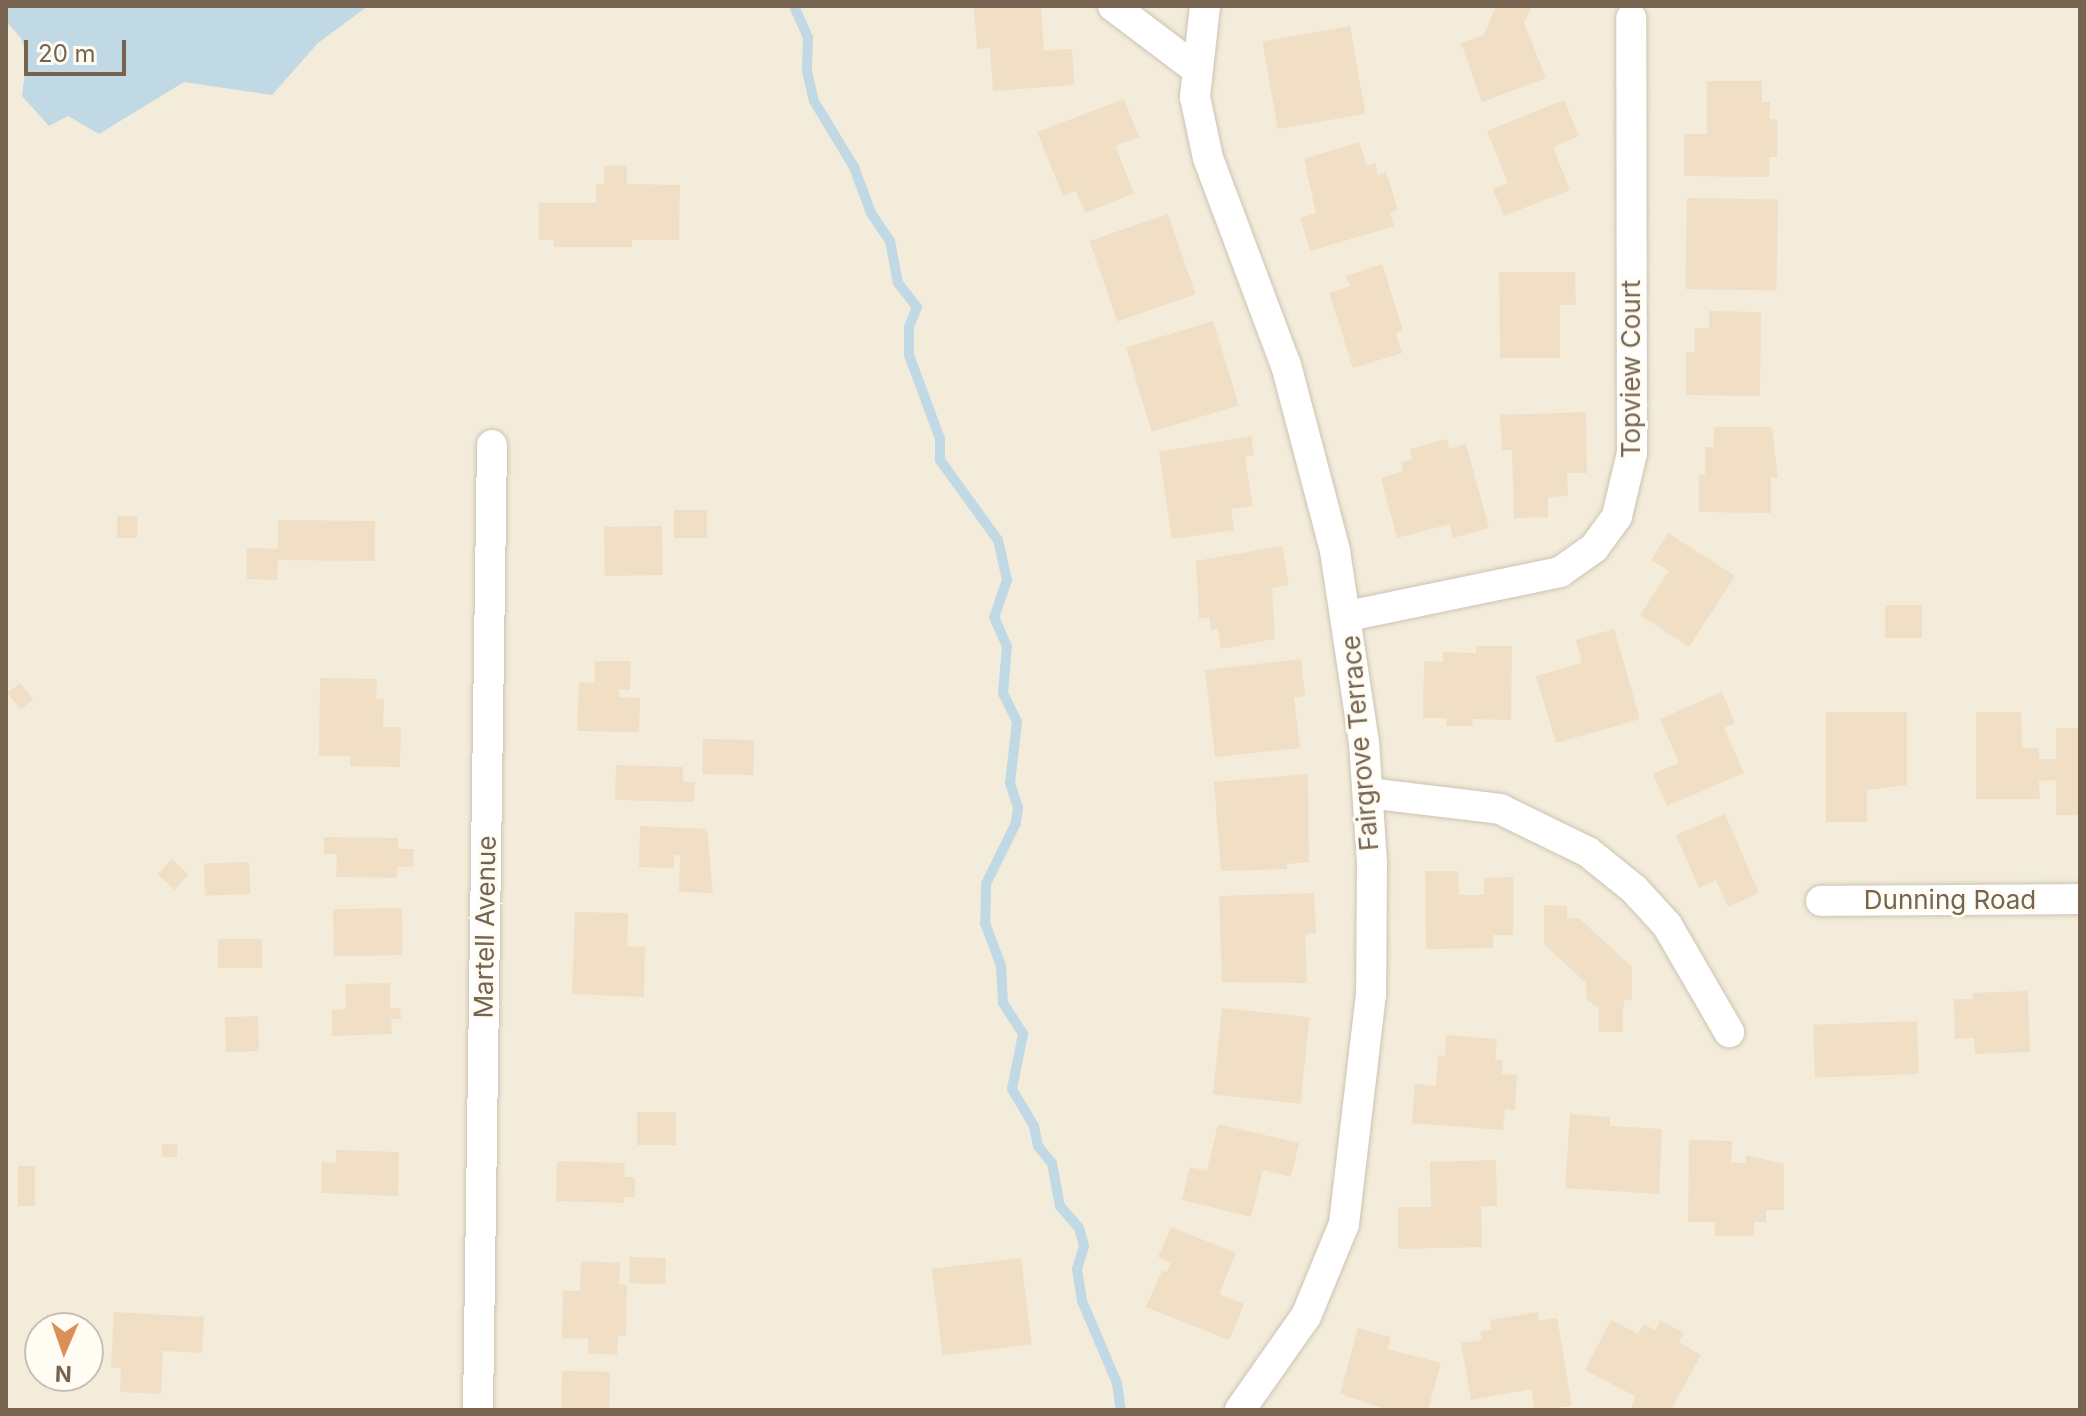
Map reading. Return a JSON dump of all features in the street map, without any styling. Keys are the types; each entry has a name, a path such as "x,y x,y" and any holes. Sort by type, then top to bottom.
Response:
{"street":[{"path":"1113,6 1195,68"},
{"name":"Fairgrove Terrace","path":"1205,6 1195,68 1195,97 1208,158 1286,365 1348,616 1368,793 1371,994 1344,1224 1306,1316 1240,1410"},
{"name":"Topview Court","path":"1348,616 1560,572 1594,548 1617,516 1632,453 1631,18"},
{"name":"Martell Avenue","path":"478,1410 492,445"},
{"path":"1368,793 1500,809 1588,852 1634,889 1667,925 1729,1032"},
{"name":"Dunning Road","path":"1821,901 2080,899"}],"shaded area":[{"path":"6,6 2080,6 2080,1410 6,1410"}],"water":[{"path":"6,6 368,6 318,43 272,95 184,82 99,134 68,116 49,126 22,96 27,57 21,38 6,21"}],"building":[{"path":"1041,6 1044,51 1072,49 1074,85 993,91 990,48 977,49 974,8"},
{"path":"1496,6 1532,6 1524,23 1546,78 1482,102 1461,43 1484,35"},
{"path":"1350,26 1365,114 1278,129 1262,41"},
{"path":"1707,81 1762,81 1762,102 1770,102 1770,119 1777,119 1777,157 1769,157 1769,177 1684,176 1684,134 1707,134"},
{"path":"1124,99 1139,137 1115,146 1134,193 1085,213 1076,191 1063,196 1037,132"},
{"path":"1564,100 1579,136 1553,147 1570,190 1504,216 1493,189 1508,183 1487,131"},
{"path":"1359,142 1367,166 1375,163 1378,175 1386,172 1398,210 1390,213 1394,226 1310,251 1300,218 1316,213 1304,159"},
{"path":"627,165 627,184 680,185 679,240 632,240 632,247 554,247 554,240 539,240 539,203 596,203 596,184 604,184 604,166"},
{"path":"1687,198 1778,200 1776,291 1685,289"},
{"path":"1168,214 1196,294 1117,321 1090,241"},
{"path":"1382,264 1403,330 1396,333 1402,353 1353,368 1329,293 1350,286 1346,276"},
{"path":"1499,272 1575,272 1576,305 1560,305 1560,358 1500,358"},
{"path":"1709,311 1761,312 1760,396 1686,395 1686,352 1695,352 1695,328 1709,328"},
{"path":"1213,321 1239,405 1152,432 1126,348"},
{"path":"1586,412 1587,473 1567,473 1568,496 1548,497 1548,517 1514,518 1512,450 1502,450 1500,415"},
{"path":"1714,427 1772,427 1778,478 1771,477 1771,513 1699,512 1699,474 1705,475 1705,447 1714,447"},
{"path":"1251,436 1254,455 1245,457 1253,506 1231,509 1234,530 1172,539 1159,452"},
{"path":"1447,439 1449,449 1466,444 1489,528 1453,538 1450,524 1397,538 1381,478 1403,471 1401,462 1412,459 1410,449"},
{"path":"674,510 707,510 707,538 674,538"},
{"path":"117,516 137,516 137,538 117,538"},
{"path":"278,520 375,521 375,561 278,560 277,580 247,579 247,548 278,549"},
{"path":"662,526 663,575 605,576 604,527"},
{"path":"1668,533 1735,576 1689,647 1640,615 1669,571 1651,560"},
{"path":"1282,546 1289,585 1272,588 1275,639 1221,649 1218,629 1211,630 1209,617 1199,619 1196,561"},
{"path":"1885,605 1922,605 1922,638 1885,638"},
{"path":"1614,629 1640,719 1556,743 1536,676 1582,663 1576,640"},
{"path":"1476,646 1512,646 1511,720 1473,719 1472,726 1446,726 1447,718 1423,718 1424,661 1443,662 1443,652 1476,653"},
{"path":"1301,659 1305,696 1294,698 1300,748 1215,757 1205,670"},
{"path":"595,661 631,661 630,690 619,689 619,697 640,698 639,732 577,731 579,682 595,683"},
{"path":"320,678 377,679 376,699 384,698 383,727 401,727 400,767 350,766 350,756 319,756"},
{"path":"20,683 33,699 21,709 8,693"},
{"path":"1722,692 1735,723 1724,728 1744,773 1667,806 1653,774 1679,763 1660,719"},
{"path":"1826,712 1907,712 1907,785 1867,790 1867,822 1826,822"},
{"path":"1976,712 2021,712 2022,748 2039,748 2039,759 2056,759 2056,728 2080,728 2080,815 2056,815 2056,780 2039,781 2040,799 1976,799"},
{"path":"703,739 754,740 753,775 702,774"},
{"path":"616,765 683,767 683,782 695,782 694,802 615,800"},
{"path":"1308,774 1309,862 1287,864 1287,869 1221,871 1214,782"},
{"path":"1725,814 1759,893 1728,907 1716,880 1699,888 1676,835"},
{"path":"640,826 707,829 713,893 679,892 680,855 674,855 674,868 639,867"},
{"path":"324,837 398,838 398,849 414,849 413,867 397,867 397,878 336,877 337,854 324,854"},
{"path":"172,859 189,875 174,890 158,874"},
{"path":"249,862 250,894 205,896 204,864"},
{"path":"1425,871 1458,871 1459,895 1484,895 1484,878 1513,877 1513,935 1493,935 1493,948 1426,949"},
{"path":"1314,893 1316,933 1305,934 1307,983 1222,982 1219,896"},
{"path":"1544,905 1567,906 1567,918 1580,919 1632,967 1632,1000 1625,1000 1623,1032 1599,1032 1599,1009 1587,1000 1586,983 1544,944"},
{"path":"402,908 403,955 334,956 333,909"},
{"path":"575,912 628,913 627,946 645,947 644,997 572,994"},
{"path":"218,939 262,939 262,968 218,968"},
{"path":"390,983 390,1008 400,1008 401,1019 391,1019 392,1034 332,1036 332,1010 346,1009 345,984"},
{"path":"2028,991 2030,1052 1975,1054 1974,1038 1955,1039 1954,999 1973,999 1973,993"},
{"path":"1222,1008 1310,1017 1300,1104 1213,1095"},
{"path":"258,1016 259,1051 226,1052 225,1017"},
{"path":"1917,1021 1919,1074 1815,1078 1813,1025"},
{"path":"1446,1035 1497,1039 1495,1059 1503,1060 1502,1074 1517,1075 1515,1110 1505,1109 1503,1130 1412,1123 1415,1084 1436,1086 1438,1055 1445,1056"},
{"path":"637,1112 676,1112 676,1145 637,1145"},
{"path":"1570,1114 1610,1117 1610,1126 1662,1129 1659,1194 1565,1188"},
{"path":"1218,1124 1299,1143 1291,1177 1263,1170 1251,1217 1182,1200 1190,1167 1207,1171"},
{"path":"1689,1140 1732,1141 1731,1163 1746,1163 1746,1155 1784,1164 1784,1210 1766,1210 1766,1222 1754,1222 1754,1236 1715,1236 1715,1222 1688,1222"},
{"path":"162,1144 177,1144 177,1157 162,1157"},
{"path":"336,1150 399,1152 398,1196 321,1193 322,1162 336,1163"},
{"path":"1496,1160 1497,1206 1481,1206 1482,1247 1398,1249 1398,1207 1431,1207 1430,1162"},
{"path":"557,1161 625,1163 624,1177 635,1177 635,1197 624,1197 624,1203 556,1201"},
{"path":"18,1166 35,1166 35,1206 18,1206"},
{"path":"1171,1227 1236,1253 1219,1294 1244,1304 1229,1340 1146,1307 1162,1271 1167,1272 1171,1263 1158,1257"},
{"path":"630,1257 666,1258 665,1284 629,1283"},
{"path":"1021,1258 1032,1344 942,1355 932,1269"},
{"path":"581,1261 620,1263 619,1284 627,1285 626,1336 618,1336 617,1355 588,1353 588,1339 562,1338 563,1291 580,1291"},
{"path":"114,1312 204,1317 202,1353 163,1351 161,1394 120,1392 121,1368 111,1368"},
{"path":"1538,1312 1539,1321 1557,1318 1572,1406 1535,1410 1531,1389 1471,1400 1461,1343 1482,1340 1480,1331 1492,1330 1490,1320"},
{"path":"1611,1320 1638,1334 1644,1324 1655,1330 1660,1320 1684,1333 1679,1342 1701,1355 1671,1410 1631,1410 1635,1396 1585,1370"},
{"path":"1358,1328 1391,1337 1387,1349 1441,1363 1428,1410 1388,1410 1340,1394"},
{"path":"562,1371 610,1372 609,1410 561,1410"}],"waterway":[{"path":"794,6 808,38 807,71 814,101 854,167 871,213 890,241 898,283 917,307 909,327 909,355 940,439 940,460 998,540 1007,580 994,617 1007,646 1003,693 1017,722 1010,783 1018,808 1016,823 986,884 985,923 1001,966 1003,1003 1023,1034 1012,1089 1034,1126 1038,1146 1052,1163 1060,1206 1079,1228 1084,1246 1077,1269 1082,1301 1117,1383 1121,1410"}]}
